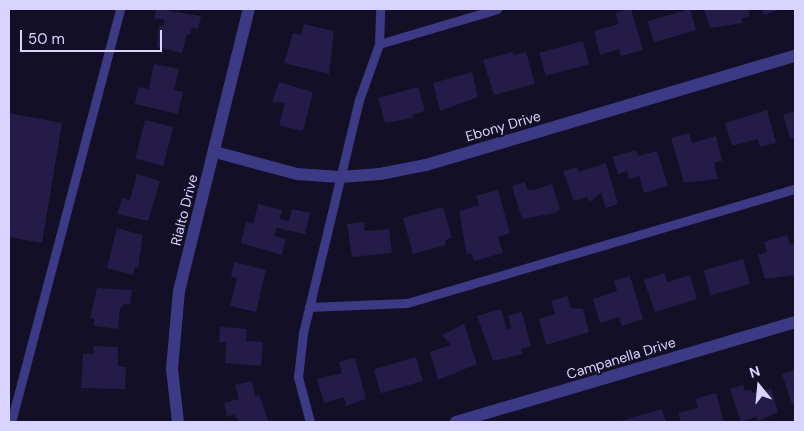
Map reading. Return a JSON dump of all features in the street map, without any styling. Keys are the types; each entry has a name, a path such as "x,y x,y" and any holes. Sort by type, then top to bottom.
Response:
{"street":[{"name":"Rialto Drive","path":"178,422 172,369 179,291 249,9"},
{"name":"Ebony Drive","path":"214,152 297,174 340,177 426,165 795,56"},
{"name":"Campanella Drive","path":"456,422 795,322"}],"lane":[{"path":"11,422 120,9"},
{"path":"310,422 298,377 309,307 359,100 379,44 380,9"},
{"path":"379,44 497,9"},
{"path":"309,307 407,303 795,188"}],"building":[{"path":"156,9 201,16 198,29 192,28 190,35 187,34 182,53 157,47 159,25 163,26 165,20 154,18"},
{"path":"631,9 643,50 621,56 619,49 600,55 594,31 619,24 615,13"},
{"path":"690,9 696,30 654,42 648,21"},
{"path":"704,9 748,9 750,16 741,19 743,23 710,28"},
{"path":"762,9 781,9 764,15"},
{"path":"304,24 334,31 329,74 284,63 293,33 301,35"},
{"path":"583,41 589,64 546,76 540,53"},
{"path":"513,52 514,55 526,52 535,84 494,95 483,60"},
{"path":"154,64 179,69 174,90 183,92 178,114 135,104 138,87 149,89"},
{"path":"472,72 478,97 440,111 433,83"},
{"path":"279,82 313,92 303,131 279,125 285,103 272,102"},
{"path":"418,87 425,111 412,115 413,118 385,123 378,98"},
{"path":"767,110 776,143 760,147 758,139 732,146 725,123"},
{"path":"795,111 795,137 790,138 783,115"},
{"path":"9,113 62,123 42,243 9,237"},
{"path":"145,120 173,127 163,166 135,159"},
{"path":"689,133 692,143 716,136 722,161 714,163 718,179 684,183 671,138"},
{"path":"636,150 638,156 657,151 668,186 644,193 639,176 629,179 627,171 618,174 612,157"},
{"path":"606,163 618,204 606,208 601,193 589,202 587,197 574,201 563,171 577,167 579,172"},
{"path":"137,174 160,181 148,221 117,214 122,198 130,200"},
{"path":"525,182 527,189 534,190 552,184 560,209 556,213 522,219 512,186"},
{"path":"498,190 510,233 498,237 503,253 474,261 471,253 467,255 459,211 479,205 476,196"},
{"path":"258,204 282,210 280,219 289,221 292,209 310,213 305,234 277,228 274,236 286,239 282,255 241,243 246,222 253,224"},
{"path":"443,207 452,238 445,240 446,245 413,254 403,218"},
{"path":"364,222 365,231 389,229 392,253 352,257 347,224"},
{"path":"117,228 143,235 138,268 135,267 133,275 107,268"},
{"path":"787,235 790,245 795,243 795,275 765,279 758,255 767,252 764,242"},
{"path":"743,259 750,284 711,295 704,270"},
{"path":"234,262 266,270 256,312 230,306 237,278 231,276"},
{"path":"665,273 667,282 690,275 697,299 655,312 644,280"},
{"path":"630,276 643,319 622,326 619,317 600,323 593,299 617,291 614,281"},
{"path":"97,288 132,290 130,304 124,304 120,309 118,329 94,326 94,318 90,318"},
{"path":"567,296 571,308 583,309 589,332 546,345 539,319 555,314 551,301"},
{"path":"501,309 507,329 511,328 508,316 522,312 531,346 521,349 523,354 493,361 477,316"},
{"path":"464,324 477,364 438,380 430,352 451,345 442,335"},
{"path":"220,327 247,329 246,341 263,342 261,366 225,363 226,342 219,342"},
{"path":"94,346 118,347 118,366 126,367 125,389 81,388 83,354 93,354"},
{"path":"416,357 423,381 381,393 374,369"},
{"path":"355,358 366,399 346,406 344,397 324,403 317,379 342,373 339,362"},
{"path":"795,370 795,403 792,404 782,374"},
{"path":"252,381 255,396 259,395 269,422 240,422 234,415 227,416 224,403 239,399 235,385"},
{"path":"743,385 745,391 751,390 752,393 771,388 778,412 758,421 756,417 741,422 730,389"},
{"path":"716,393 724,422 681,422 678,413 698,408 695,399"},
{"path":"662,409 666,422 621,421"}]}
